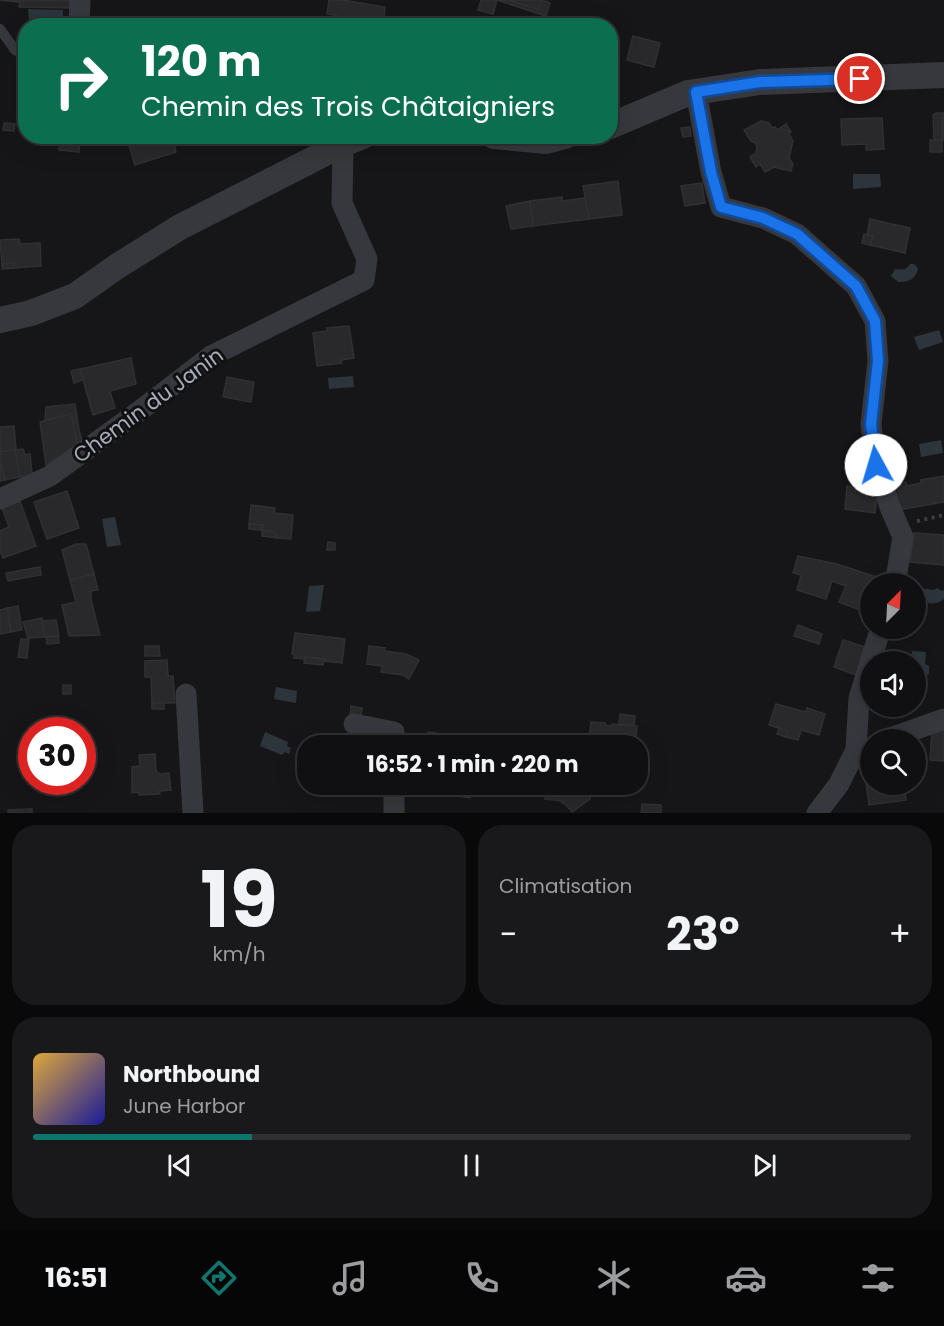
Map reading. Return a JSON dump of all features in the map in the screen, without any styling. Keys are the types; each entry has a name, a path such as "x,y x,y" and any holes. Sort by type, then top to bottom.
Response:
{"street":[{"path":"79,18 80,0"},
{"path":"618,123 688,93 760,82 944,75"},
{"path":"696,92 711,172 721,207 763,218 797,234 856,286 875,321 878,361 871,424 876,465 903,537 897,573"},
{"path":"0,320 31,313 75,297 116,267 180,227 345,144"},
{"name":"Chemin du Janin","path":"0,500 50,476 211,356 364,280 367,258 342,203 352,144"},
{"path":"186,694 193,813"},
{"path":"860,695 860,710"},
{"path":"916,729 944,719"},
{"path":"354,724 394,732 394,735"},
{"path":"817,813 860,752"},
{"path":"394,795 394,813"}],"lane":[{"path":"0,29 18,52"}],"path":[{"path":"899,526 944,515"}],"shaded area":[{"path":"28,9 63,10 63,18 29,18"},
{"path":"853,174 880,174 881,187 853,189"},
{"path":"910,264 918,268 911,280 898,282 891,276 895,269 904,269"},
{"path":"939,330 943,342 919,350 914,337"},
{"path":"353,376 354,387 329,389 328,378"},
{"path":"941,440 943,453 921,457 919,444"},
{"path":"115,517 121,545 107,547 102,519"},
{"path":"324,585 320,611 306,612 309,586"},
{"path":"926,589 944,590 944,599 926,603"},
{"path":"926,664 929,666 929,674 926,676"},
{"path":"276,687 297,691 296,703 274,699"},
{"path":"265,732 288,742 287,746 291,748 289,754 285,752 282,755 260,746"}],"building":[{"path":"0,0 73,0 73,8 19,7 20,2"},
{"path":"329,0 343,0 385,7 384,17 389,18 350,18 327,14"},
{"path":"481,0 497,0 493,14 478,10"},
{"path":"497,0 509,0 538,9 541,0 550,3 546,16"},
{"path":"509,0 541,0 538,9"},
{"path":"633,36 660,43 654,67 627,60"},
{"path":"942,113 942,140 934,138 933,115"},
{"path":"942,113 944,113 944,140 942,140"},
{"path":"882,118 884,149 866,150 866,144 842,145 841,119"},
{"path":"761,121 769,123 777,130 786,124 791,132 789,134 793,141 789,158 793,164 791,171 774,167 765,172 760,164 756,167 750,157 756,153 757,147 744,130"},
{"path":"4,123 15,124 14,131 3,130"},
{"path":"690,127 691,136 683,137 681,128"},
{"path":"930,140 942,140 942,152 930,152"},
{"path":"59,144 80,144 79,152 59,150"},
{"path":"129,144 174,144 176,152 135,165"},
{"path":"618,181 622,215 589,219 583,186"},
{"path":"702,183 705,203 685,206 681,186"},
{"path":"562,197 562,201 585,198 589,219 533,226 530,201"},
{"path":"530,201 533,226 511,229 506,206"},
{"path":"870,219 910,228 905,253 870,245 873,236 867,235"},
{"path":"864,234 873,236 870,245 862,243"},
{"path":"19,239 20,244 40,243 41,266 14,268 14,263 2,264 0,240"},
{"path":"14,263 14,268 2,269 2,264"},
{"path":"349,326 354,358 341,360 342,363 317,366 313,333 327,331 327,328"},
{"path":"131,358 136,384 110,391 115,408 93,415 80,369"},
{"path":"80,369 83,380 74,383 71,371"},
{"path":"227,377 254,382 251,402 223,397"},
{"path":"75,404 83,444 78,448 71,414 45,420 46,407"},
{"path":"71,414 78,448 46,465 40,422"},
{"path":"14,426 16,449 0,452 0,427"},
{"path":"23,449 25,455 30,454 32,474 20,477 15,450"},
{"path":"15,450 20,477 5,480 0,452"},
{"path":"0,461 5,480 0,481"},
{"path":"944,476 944,502 898,510 889,485 906,482 907,486 921,483 921,480"},
{"path":"847,486 872,489 872,495 877,495 875,513 845,509"},
{"path":"67,491 79,528 47,539 34,502"},
{"path":"20,501 36,546 3,558 0,550 0,531 9,527 2,508"},
{"path":"251,505 275,508 274,513 293,515 291,539 278,538 274,532 262,530 263,525 249,524"},
{"path":"249,524 263,525 262,530 249,529"},
{"path":"262,530 274,532 278,538 262,536"},
{"path":"914,533 944,535 944,565 910,562"},
{"path":"328,542 335,543 335,550 327,550"},
{"path":"76,544 86,544 94,574 70,580 62,550"},
{"path":"798,556 837,564 865,573 860,573 860,610 839,602 846,586 832,581 826,599 797,590 801,575 793,573"},
{"path":"40,567 41,575 8,581 6,573"},
{"path":"94,574 98,590 91,591 91,600 100,635 69,636 62,605 76,602 70,580"},
{"path":"18,606 22,630 11,632 7,608"},
{"path":"7,608 11,632 0,634 0,610"},
{"path":"42,618 45,637 28,638 23,622"},
{"path":"56,620 59,636 45,637 42,621"},
{"path":"798,625 822,634 819,644 794,636"},
{"path":"295,633 345,639 342,663 305,657 304,659 294,658 292,654"},
{"path":"58,636 59,643 47,644 46,637"},
{"path":"21,639 29,639 27,658 18,657"},
{"path":"843,640 865,647 864,651 860,651 860,663 856,675 834,667"},
{"path":"145,646 159,646 160,656 145,656"},
{"path":"369,646 385,648 384,651 406,654 419,660 409,679 403,675 381,672 382,666 367,664"},
{"path":"305,657 324,659 323,665 304,663"},
{"path":"167,660 168,676 173,676 175,703 152,703 151,677 145,677 145,661"},
{"path":"63,685 71,685 71,694 63,694"},
{"path":"152,703 164,703 164,709 152,709"},
{"path":"776,704 806,712 807,708 825,714 819,735 801,730 798,740 786,737 788,731 769,725"},
{"path":"351,706 362,708 361,717 350,715"},
{"path":"620,714 635,716 634,726 619,724"},
{"path":"591,722 612,726 612,724 637,726 636,735 589,735"},
{"path":"779,728 788,731 786,737 777,734"},
{"path":"932,729 944,729 944,761 930,760"},
{"path":"428,732 450,735 428,735"},
{"path":"155,754 156,771 160,774 169,773 171,790 159,791 160,794 132,793 132,767 140,766 139,755"},
{"path":"448,795 470,795 470,798"},
{"path":"546,795 590,795 590,799 572,812 562,801 545,799"},
{"path":"868,795 905,795 906,800 869,805"},
{"path":"642,804 661,805 661,813 641,813"},
{"path":"32,809 32,813 8,813 8,810"}],"route":[{"path":"860,79 760,82 696,92 711,172 721,207 763,218 797,234 856,286 875,321 878,361 871,424 876,465"}]}
